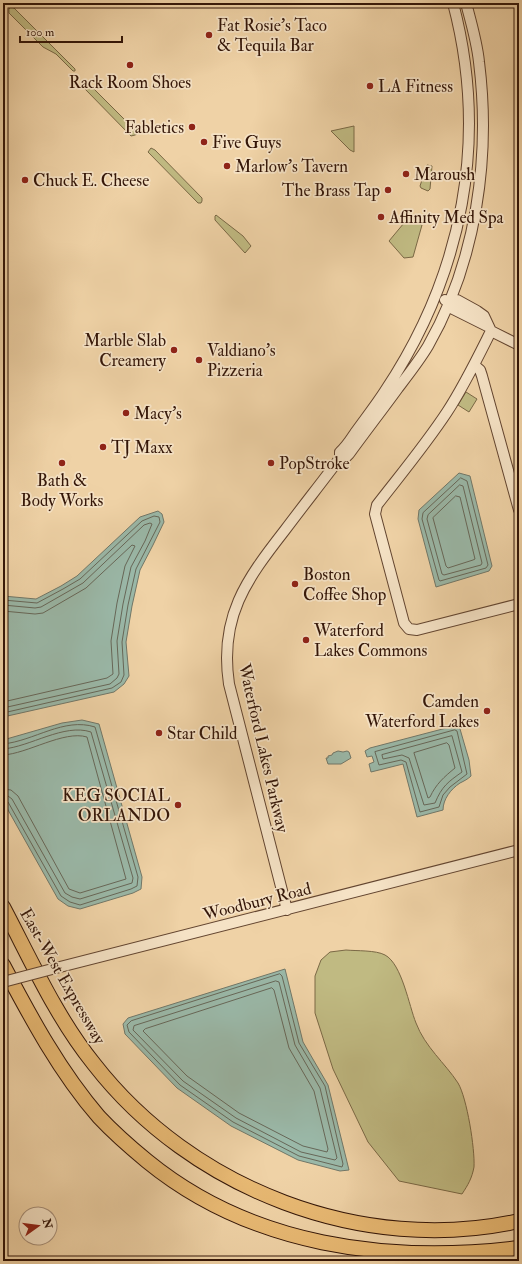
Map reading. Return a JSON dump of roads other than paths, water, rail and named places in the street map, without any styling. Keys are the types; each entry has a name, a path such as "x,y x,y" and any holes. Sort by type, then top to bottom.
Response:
{"highway":[{"name":"East-West Expressway","path":"3,907 59,1013 75,1039 94,1064 118,1092 149,1123 178,1146 214,1170 247,1187 287,1204 365,1224 402,1228 451,1229 519,1221"},
{"path":"3,965 54,1055 100,1117 127,1145 157,1169 185,1190 225,1213 269,1232 307,1244 352,1254 422,1259 463,1257 519,1248"}],"street":[{"name":"Waterford Lakes Parkway","path":"287,910 232,695 227,667 228,644 234,612 243,589 250,577 340,458 340,452 377,403 403,364 436,296 452,250 461,214 470,127 466,65 461,34 453,3"},
{"name":"Waterford Lakes Parkway","path":"340,458 346,457 349,454 417,363 430,341 449,302 464,256 474,214 481,166 483,127 479,61 466,3"},
{"path":"470,127 483,127"},
{"path":"436,296 449,302 456,300 477,311 484,316 490,329 519,345"},
{"path":"490,329 474,365 442,419 377,505 376,514 404,623 409,629 417,630 519,604"},
{"path":"474,365 480,370 482,376 519,510"},
{"name":"Woodbury Road","path":"3,982 519,850"}],"water":[{"path":"459,473 470,476 492,566 489,571 436,587 418,519 419,510"},
{"path":"158,511 162,514 164,522 140,570 126,642 129,676 124,684 114,692 3,717 3,596 36,599 61,586 77,576 140,517"},
{"path":"82,720 99,724 142,877 141,889 133,893 80,909 68,906 58,899 3,801 3,740 62,723"},
{"path":"458,726 460,729 469,760 471,776 451,791 444,802 443,810 417,817 403,764 371,772 369,764 374,762 372,756 367,757 365,751 370,748"},
{"path":"338,751 349,752 351,758 341,764 328,764 326,758"},
{"path":"285,969 303,1042 328,1085 349,1170 340,1171 298,1160 231,1126 177,1088 125,1034 123,1024 128,1018"}],"place":[{"name":"Fat Rosie's Taco & Tequila Bar","path":"209,35"},
{"name":"Rack Room Shoes","path":"130,65"},
{"name":"LA Fitness","path":"370,86"},
{"name":"Fabletics","path":"192,127"},
{"name":"Five Guys","path":"204,142"},
{"name":"Marlow's Tavern","path":"227,166"},
{"name":"Maroush","path":"406,174"},
{"name":"Chuck E. Cheese","path":"25,180"},
{"name":"The Brass Tap","path":"388,190"},
{"name":"Affinity Med Spa","path":"381,217"},
{"name":"Marble Slab Creamery","path":"174,350"},
{"name":"Valdiano's Pizzeria","path":"199,360"},
{"name":"Macy's","path":"126,413"},
{"name":"TJ Maxx","path":"103,447"},
{"name":"Bath & Body Works","path":"62,463"},
{"name":"PopStroke","path":"271,463"},
{"name":"Boston Coffee Shop","path":"295,584"},
{"name":"Waterford Lakes Commons","path":"306,640"},
{"name":"Camden Waterford Lakes","path":"487,711"},
{"name":"Star Child","path":"159,733"},
{"name":"KEG SOCIAL ORLANDO","path":"178,805"}]}
